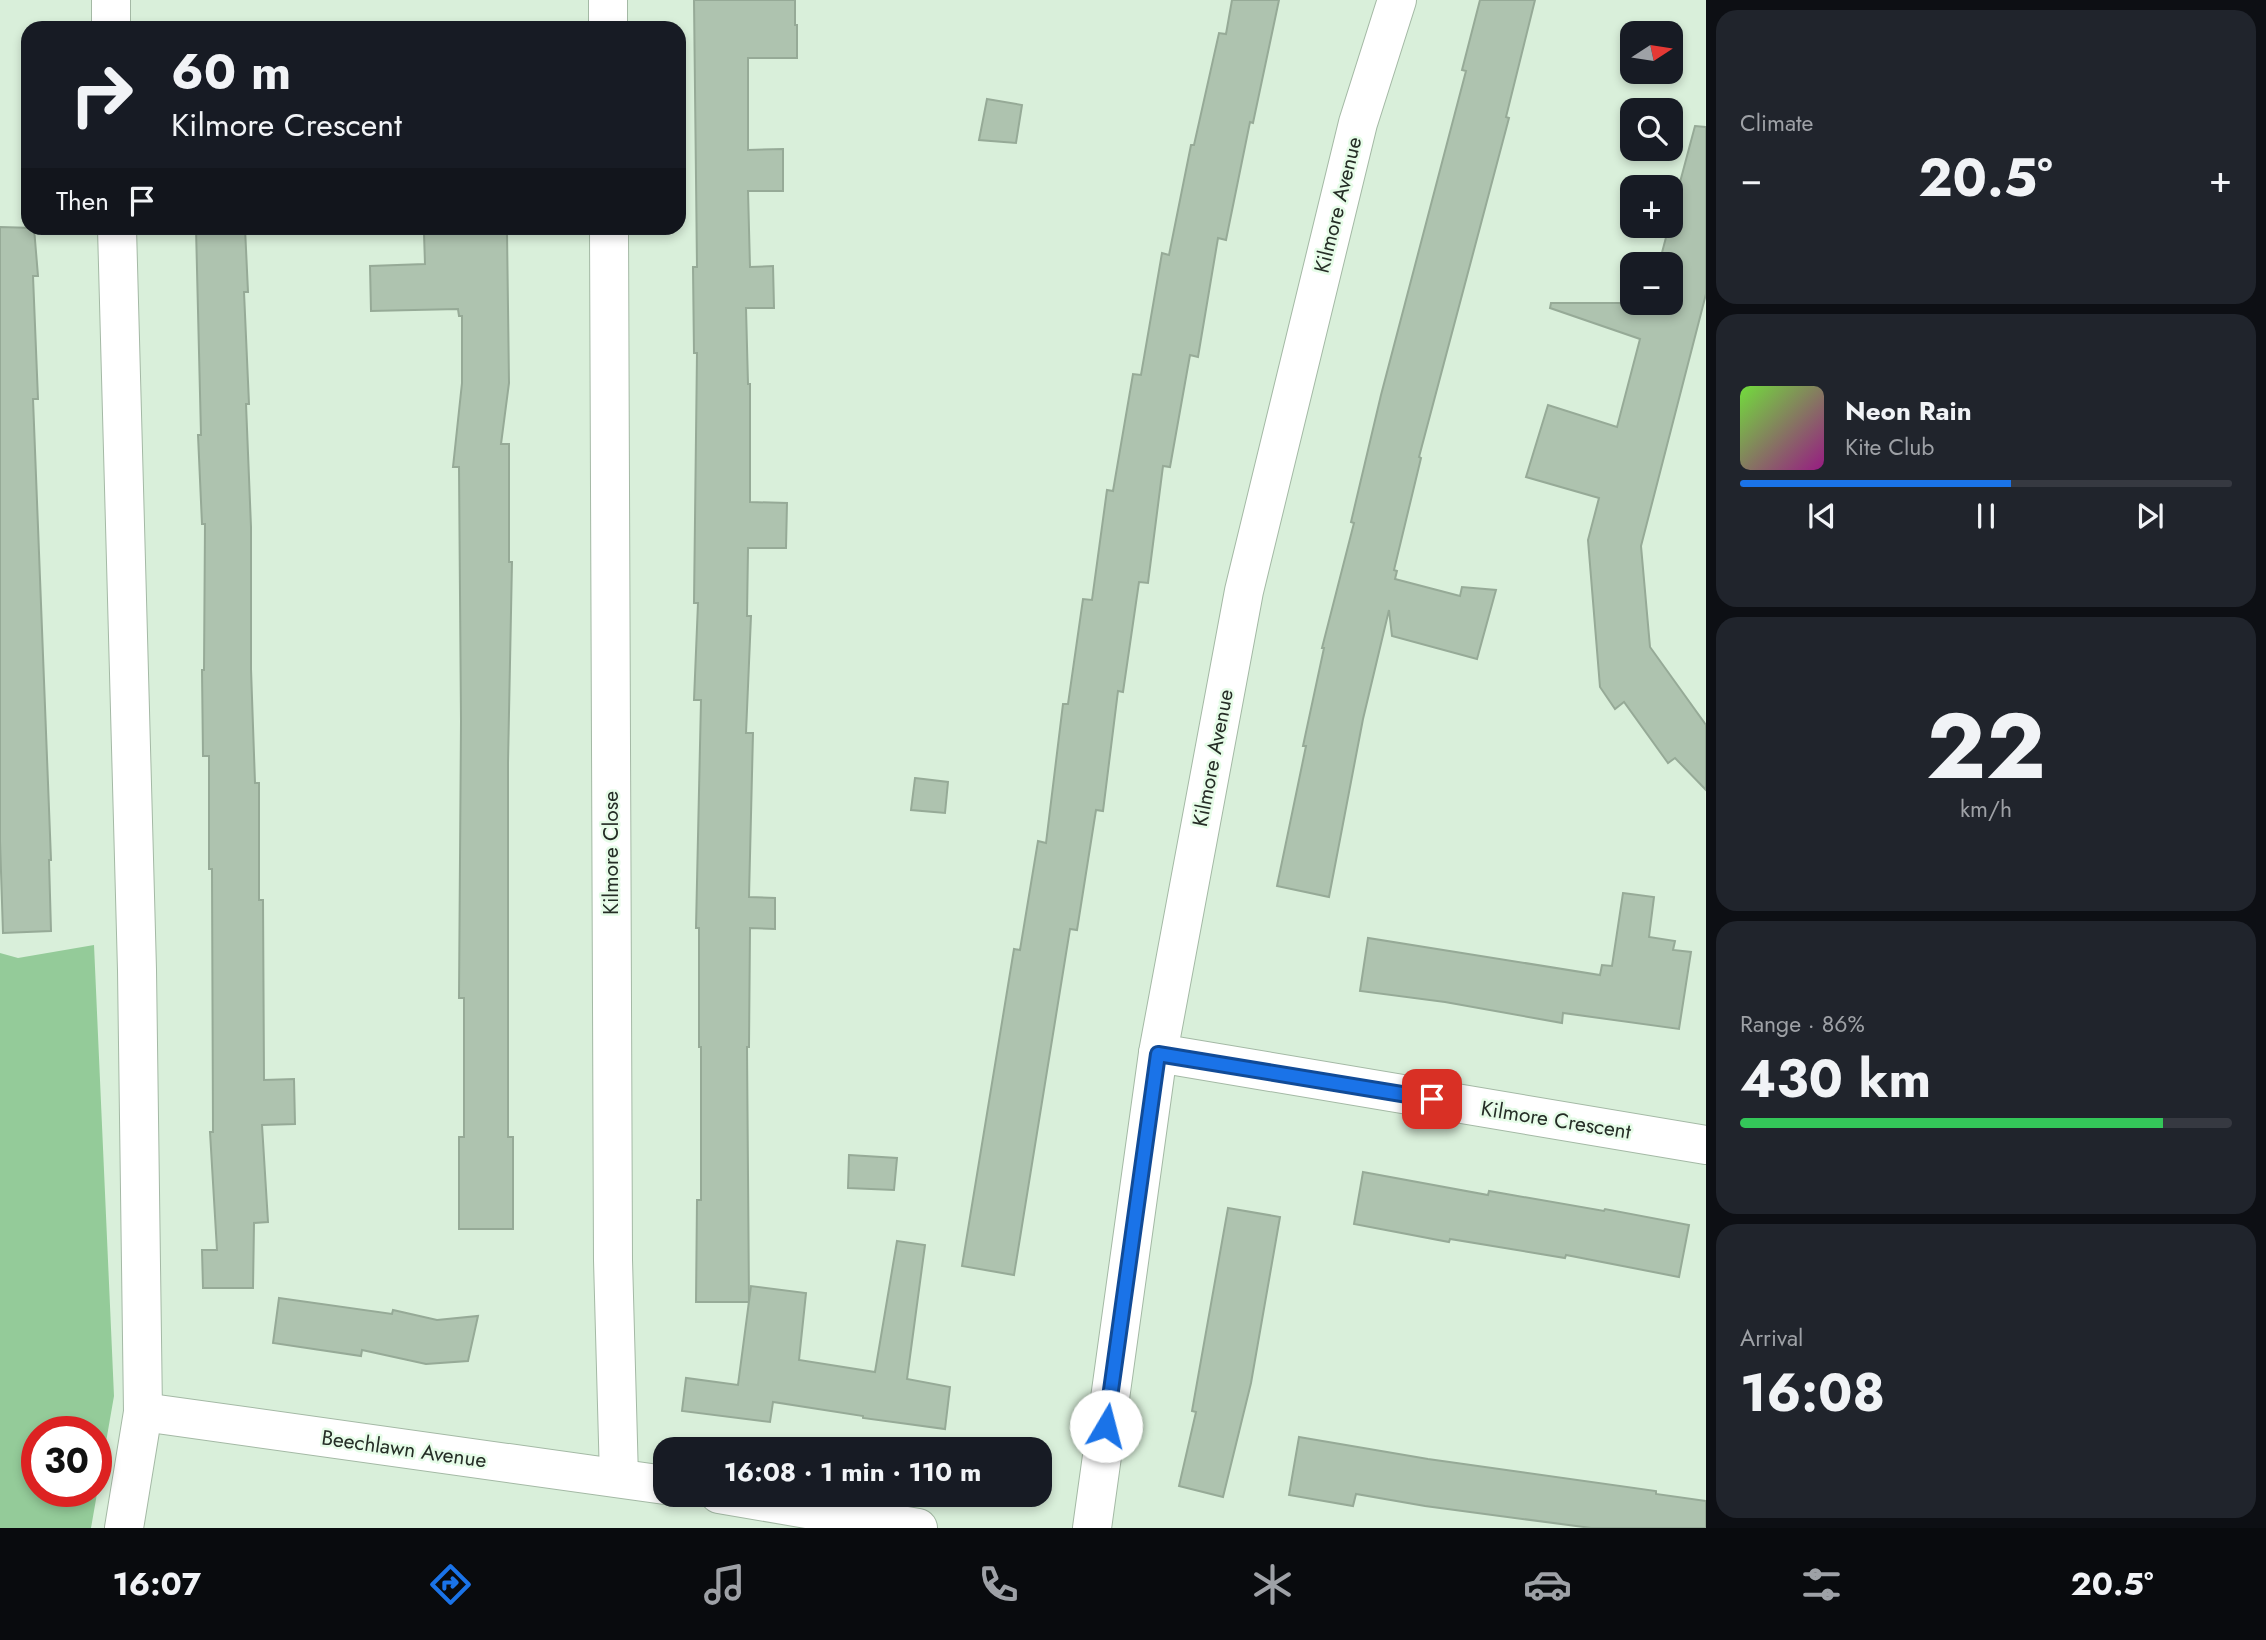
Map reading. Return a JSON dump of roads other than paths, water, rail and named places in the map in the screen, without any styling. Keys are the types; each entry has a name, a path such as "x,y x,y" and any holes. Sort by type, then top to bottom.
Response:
{"street":[{"path":"111,0 111,21"},
{"path":"608,0 608,21"},
{"name":"Kilmore Avenue","path":"1092,1528 1158,1054 1244,591 1358,123 1397,0"},
{"path":"117,235 137,984 143,1412 124,1528"},
{"name":"Kilmore Close","path":"609,235 613,1247 619,1478"},
{"name":"Kilmore Crescent","path":"1158,1054 1706,1145"},
{"name":"Beechlawn Avenue","path":"143,1412 653,1483"},
{"path":"795,1507 918,1528"}]}
